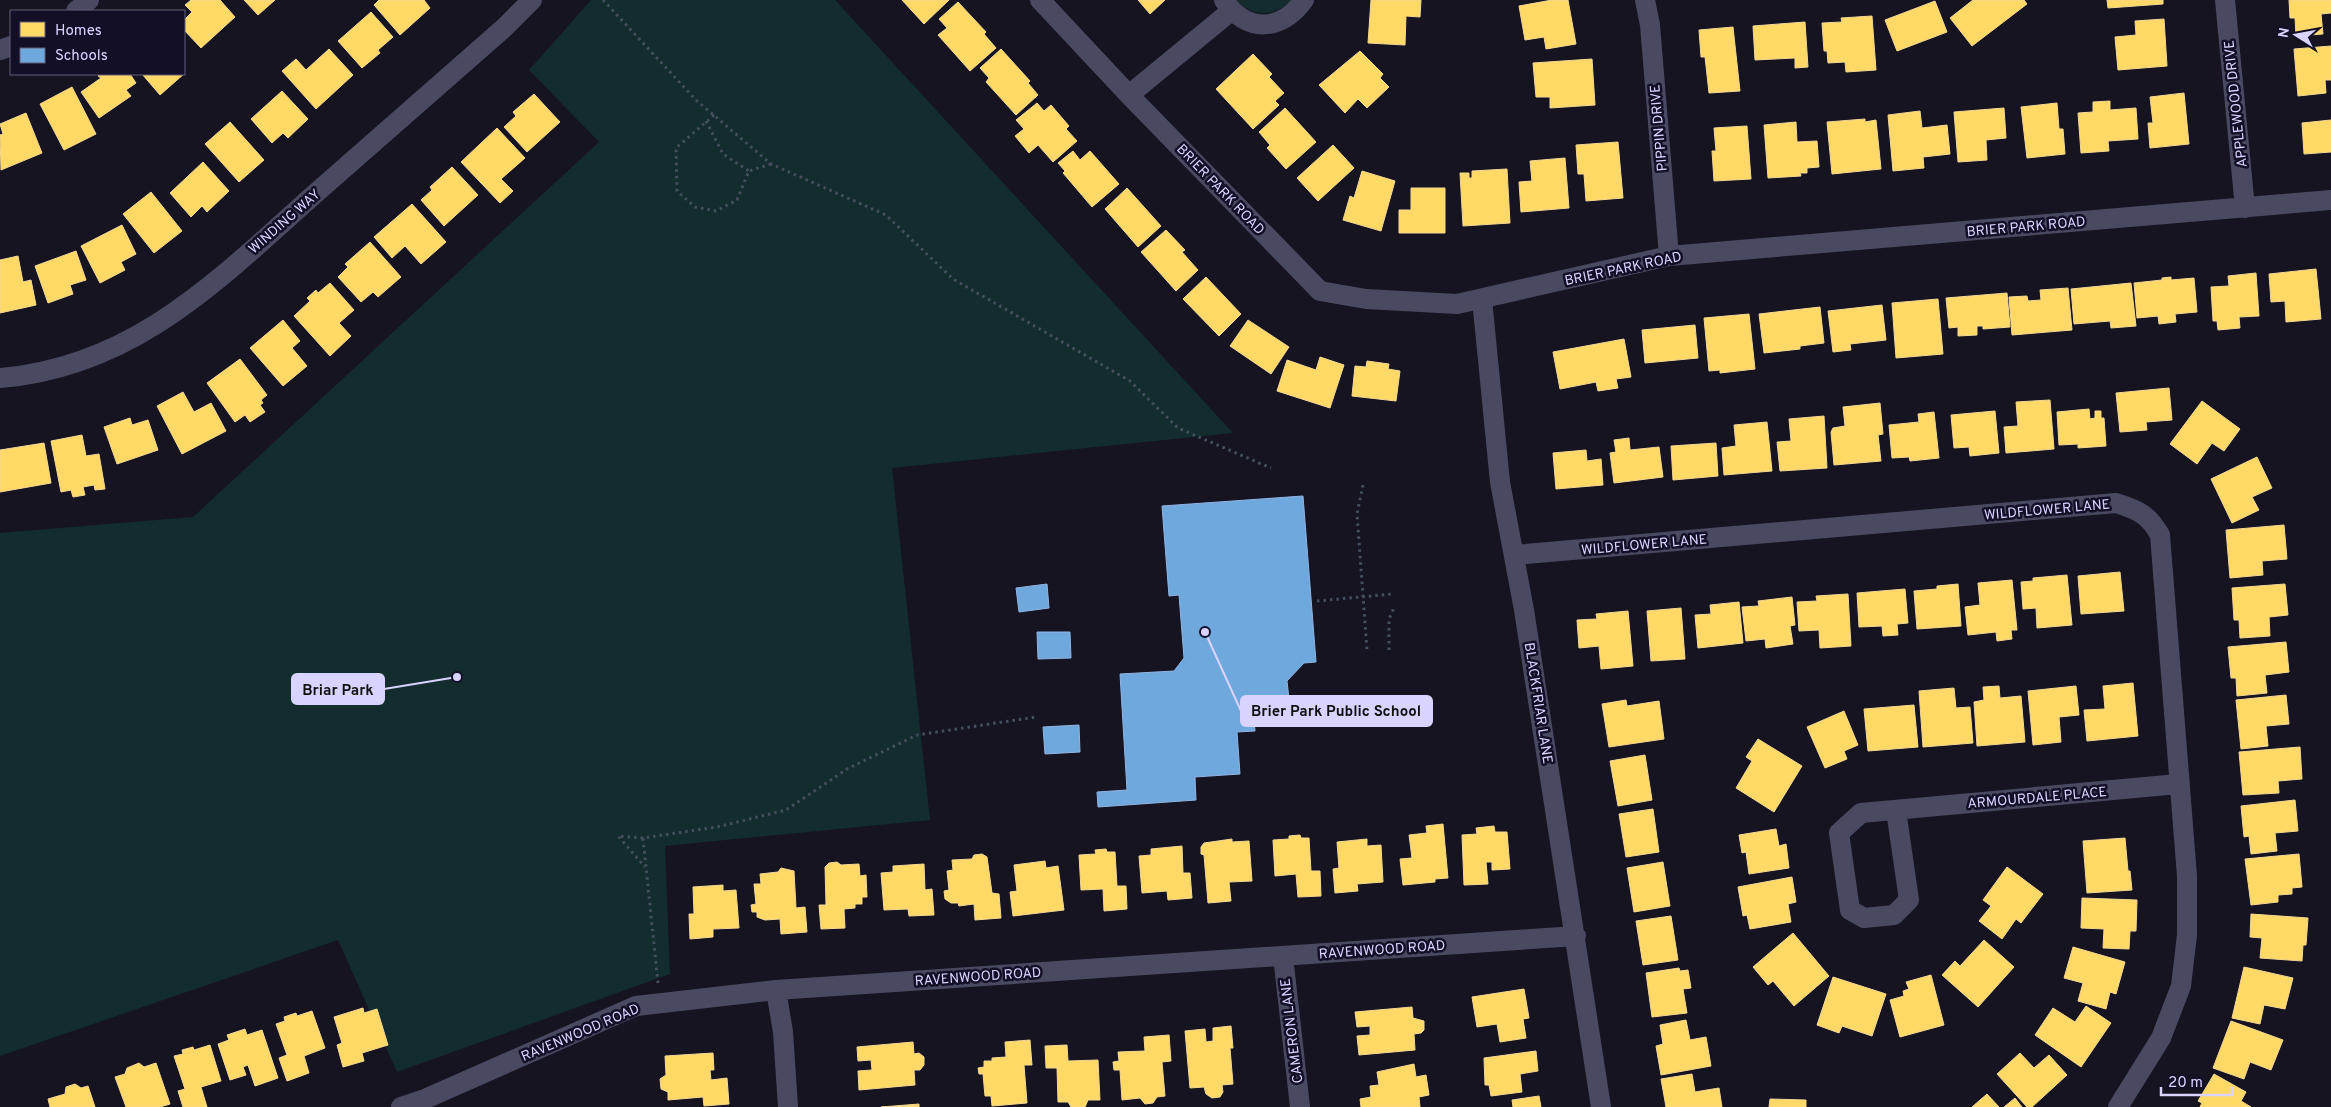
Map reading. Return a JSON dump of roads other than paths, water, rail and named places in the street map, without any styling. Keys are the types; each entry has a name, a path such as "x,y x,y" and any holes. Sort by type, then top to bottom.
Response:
{"street":[{"path":"77,10 89,0"},
{"name":"WINDING WAY","path":"0,378 21,377 82,360 114,348 130,341 193,301 505,27 532,0"},
{"name":"BRIER PARK ROAD","path":"1040,0 1129,95 1320,290 1375,300 1457,304 1669,256 2331,200"},
{"path":"1129,95 1228,5 1243,19 1256,24 1271,24 1284,20 1296,11 1304,0"},
{"name":"PIPPIN DRIVE","path":"1645,0 1650,25 1669,256"},
{"name":"APPLEWOOD DRIVE","path":"2225,0 2245,208"},
{"name":"BLACKFRIAR LANE","path":"1482,299 1500,482 1514,555 1576,936 1601,1107"},
{"name":"WILDFLOWER LANE","path":"1514,555 2116,503 2135,509 2151,520 2160,535 2178,784 2187,876 2187,935 2181,986 2161,1038 2118,1107"},
{"name":"ARMOURDALE PLACE","path":"1896,810 1909,900 1894,915 1864,918 1850,910 1839,833 1861,813 2178,784"},
{"name":"RAVENWOOD ROAD","path":"402,1107 426,1103 636,1006 776,990 1576,936"},
{"name":"CAMERON LANE","path":"1282,956 1300,1107"},
{"path":"776,990 783,1032 788,1107"}],"place":[{"name":"Brier Park Public School","path":"1205,632"},
{"name":"Briar Park","path":"457,677"}]}
